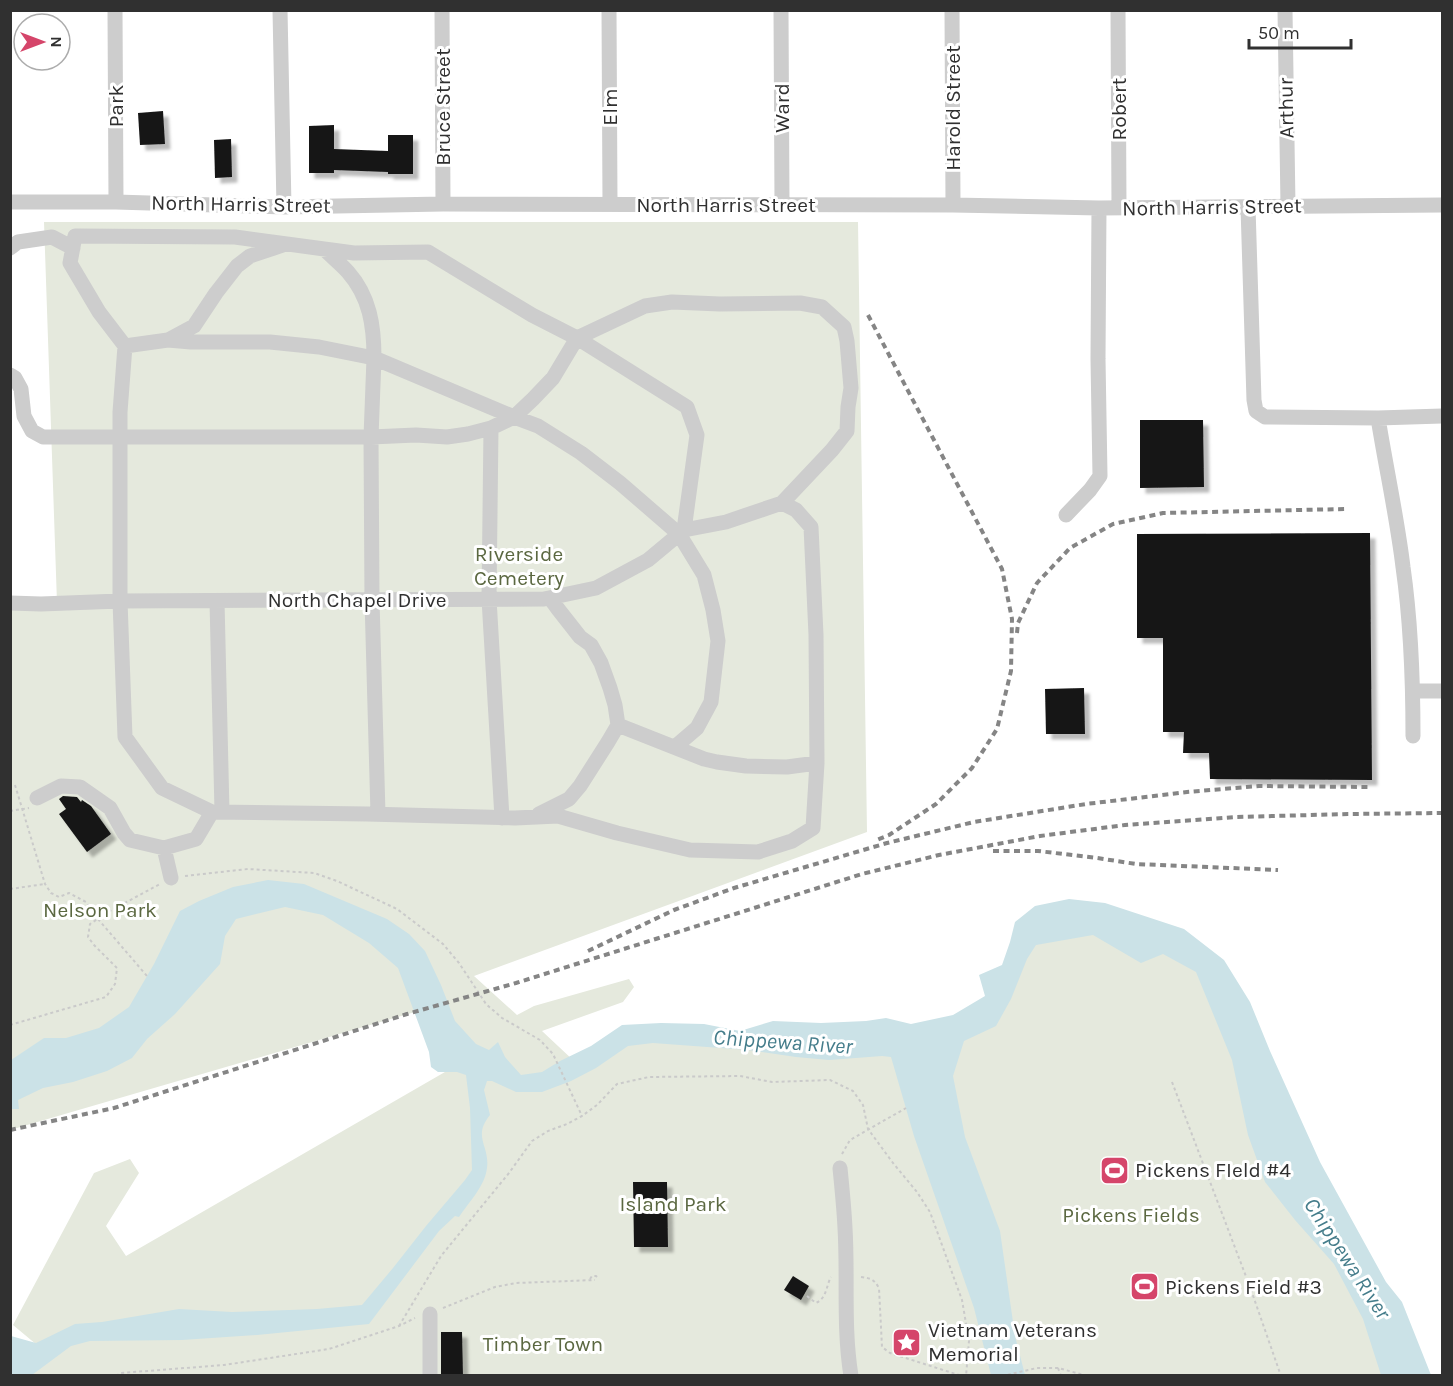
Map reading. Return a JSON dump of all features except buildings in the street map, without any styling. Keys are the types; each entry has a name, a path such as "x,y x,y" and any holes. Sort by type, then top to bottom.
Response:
{"street":[{"name":"Park","path":"115,10 116,202"},
{"path":"280,10 284,207"},
{"name":"Bruce Street","path":"442,10 443,204"},
{"name":"Elm","path":"609,10 610,204"},
{"name":"Ward","path":"781,10 782,205"},
{"name":"Harold Street","path":"952,10 952,205"},
{"name":"Robert","path":"1118,10 1119,208"},
{"name":"Arthur","path":"1284,10 1288,206"},
{"name":"North Harris Street","path":"10,202 116,202 284,207 443,204 952,205 1099,208 1443,205"},
{"path":"1248,207 1256,411 1265,417 1443,416"},
{"path":"1066,515 1100,476 1099,208"},
{"path":"682,532 697,435 687,407 577,338 532,315 428,252 354,253 235,237 75,236 70,263 99,312 125,346 120,412 120,601 125,736 162,788 217,812 502,818 558,816 617,833 690,849 758,852 792,841 813,828 817,763 816,635 811,527 796,510 782,503"},
{"path":"10,248 18,242 52,237 73,248"},
{"path":"168,339 194,326 237,266 250,256 286,244"},
{"path":"324,249 348,272 363,292 373,328 372,600 378,814"},
{"path":"10,375 15,378 21,389 24,416 32,432 43,437 416,435 447,437 491,428 514,417 553,378 577,338 645,306 672,302 800,303 822,307 843,327 847,341 851,388 847,430 832,450 782,503 726,522 682,532"},
{"path":"125,346 168,339 191,342 270,342 319,347 374,358 538,426 581,453 682,532 704,575 718,641 711,702 697,728 676,746"},
{"path":"1378,418 1403,568 1410,635 1413,736"},
{"path":"491,428 489,599 502,818"},
{"name":"North Chapel Drive","path":"10,603 544,599 596,588 648,560 682,532"},
{"path":"534,817 568,799 580,786 618,725 610,688 601,663 591,645 580,637 550,598"},
{"path":"34,803 61,786 80,788 110,808 130,840 164,848 196,839 217,812 217,601"},
{"path":"1413,691 1443,691"},
{"path":"618,725 717,762 746,766 787,767 817,763"},
{"path":"164,848 171,878"},
{"path":"840,1168 846,1230 845,1297 851,1376"},
{"path":"430,1314 430,1376"}],"path":[{"path":"15,786 45,884 51,893 58,897 69,893 86,902 147,976"},
{"path":"10,810 22,809 34,803"},
{"path":"10,1025 106,997 115,984 117,968 88,937 90,924 171,878 248,869 314,873 337,881 397,909 443,944 459,963 486,1004 502,1018 540,1040 553,1054 582,1116"},
{"path":"10,889 45,884"},
{"path":"399,1326 441,1256 532,1142 548,1131 582,1116 597,1105 617,1084 649,1077 740,1076 772,1082 830,1080 853,1091 863,1105 868,1129 930,1212 962,1300 969,1341 964,1376 890,1353"},
{"path":"1173,1082 1281,1376"},
{"path":"840,1168 842,1152 850,1140 906,1108"},
{"path":"116,1376 121,1373 224,1365 329,1349 399,1326 495,1287 516,1283 597,1280"},
{"path":"1002,1376 1038,1368 1058,1368 1088,1376"},
{"path":"1058,1368 1061,1376"}],"green space":[{"path":"44,222 858,222 867,832 474,976 517,1015 534,1006 629,979 634,987 623,1002 542,1031 574,1061 631,1028 828,1047 988,1017 1029,925 1070,910 1203,970 1405,1375 20,1375 43,1350 13,1325 94,1173 130,1159 139,1173 106,1226 126,1256 464,1061 432,1007 10,1130 11,602 57,603"}],"water":[{"name":"Chippewa River","path":"268,880 304,884 387,919 409,934 425,951 455,1021 476,1044 489,1050 498,1042 505,1057 521,1075 542,1072 591,1046 622,1025 704,1024 740,1031 773,1021 821,1023 886,1018 911,1024 953,1015 985,996 979,975 1002,965 1015,922 1035,906 1069,899 1105,903 1184,929 1224,960 1250,1002 1320,1162 1386,1282 1402,1302 1431,1375 1381,1375 1363,1319 1334,1264 1265,1182 1248,1135 1232,1060 1196,972 1163,954 1141,963 1093,935 1036,945 1027,959 1011,999 996,1026 964,1041 953,1076 965,1137 1000,1231 1015,1336 1025,1375 991,1375 974,1308 914,1136 891,1057 829,1060 748,1050 653,1043 628,1046 596,1068 542,1092 516,1092 487,1081 484,1090 490,1115 482,1129 487,1160 486,1175 476,1194 459,1217 455,1216 439,1231 369,1324 182,1340 90,1341 71,1346 32,1375 11,1375 11,1336 36,1343 75,1324 102,1322 179,1309 232,1312 362,1305 472,1170 470,1108 466,1075 457,1072 438,1072 431,1067 429,1052 398,968 369,943 323,915 285,907 236,919 225,936 220,964 175,1014 147,1039 132,1058 107,1071 73,1082 43,1088 18,1100 19,1109 11,1109 11,1060 44,1038 66,1038 99,1028 129,1007 154,964 180,911 233,887"}],"railway":[{"path":"868,315 1002,569 1012,619 1011,671 997,729 972,768 936,804 889,835 877,840"},
{"path":"1017,633 1018,623 1037,583 1070,548 1113,524 1163,513 1345,509"},
{"path":"588,951 674,910 734,888 887,843 974,822 1086,804 1187,792 1259,786 1370,787"},
{"path":"10,1130 114,1108 407,1014 516,983 862,874 939,855 1040,836 1125,825 1237,817 1442,813"},
{"path":"993,851 1038,851 1136,864 1278,870"}],"place":[{"name":"Pickens FIeld #4","path":"1114,1170"},
{"name":"Pickens Field #3","path":"1144,1287"},
{"name":"Vietnam Veterans Memorial","path":"907,1342"}],"park label":[{"name":"Riverside Cemetery","path":"519,566"},
{"name":"Nelson Park","path":"100,910"},
{"name":"Island Park","path":"673,1204"},
{"name":"Pickens Fields","path":"1131,1215"},
{"name":"Timber Town","path":"543,1344"}]}
